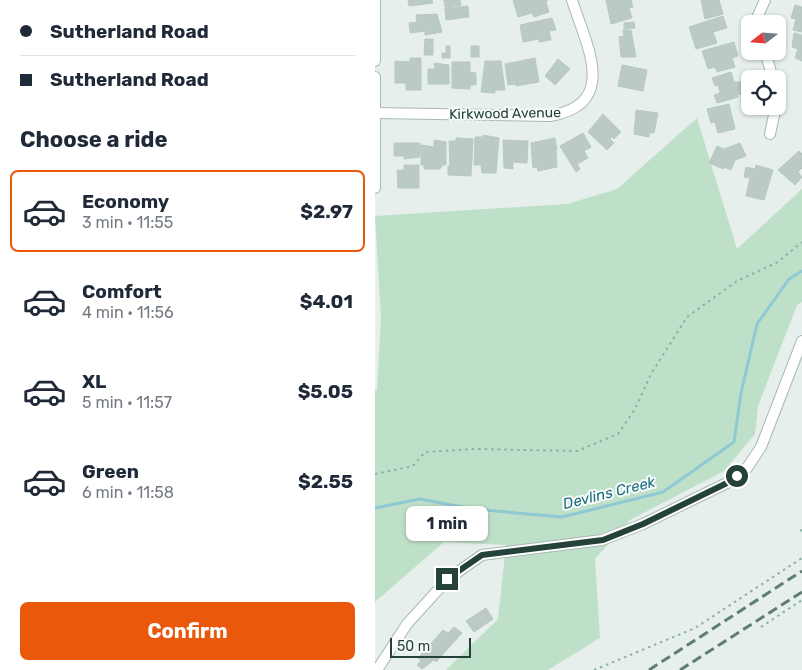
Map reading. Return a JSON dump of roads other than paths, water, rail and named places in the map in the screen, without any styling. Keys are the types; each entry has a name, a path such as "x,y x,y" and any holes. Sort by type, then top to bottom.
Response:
{"street":[{"path":"375,0 375,61"},
{"name":"Kirkwood Avenue","path":"376,113 550,116 568,112 590,94 593,78 592,63 572,0"},
{"path":"758,15 765,0"},
{"path":"375,77 375,188"},
{"path":"770,134 774,115"},
{"path":"377,670 407,624 447,579 482,555 603,540 643,524 727,483 747,468 761,447 802,341"}],"waterway":[{"name":"Devlins Creek","path":"375,508 420,499 473,509 562,517 663,492 734,442 741,393 757,324 789,279 802,271"}],"railway":[{"path":"649,670 802,571"},
{"path":"680,670 802,592"}]}
